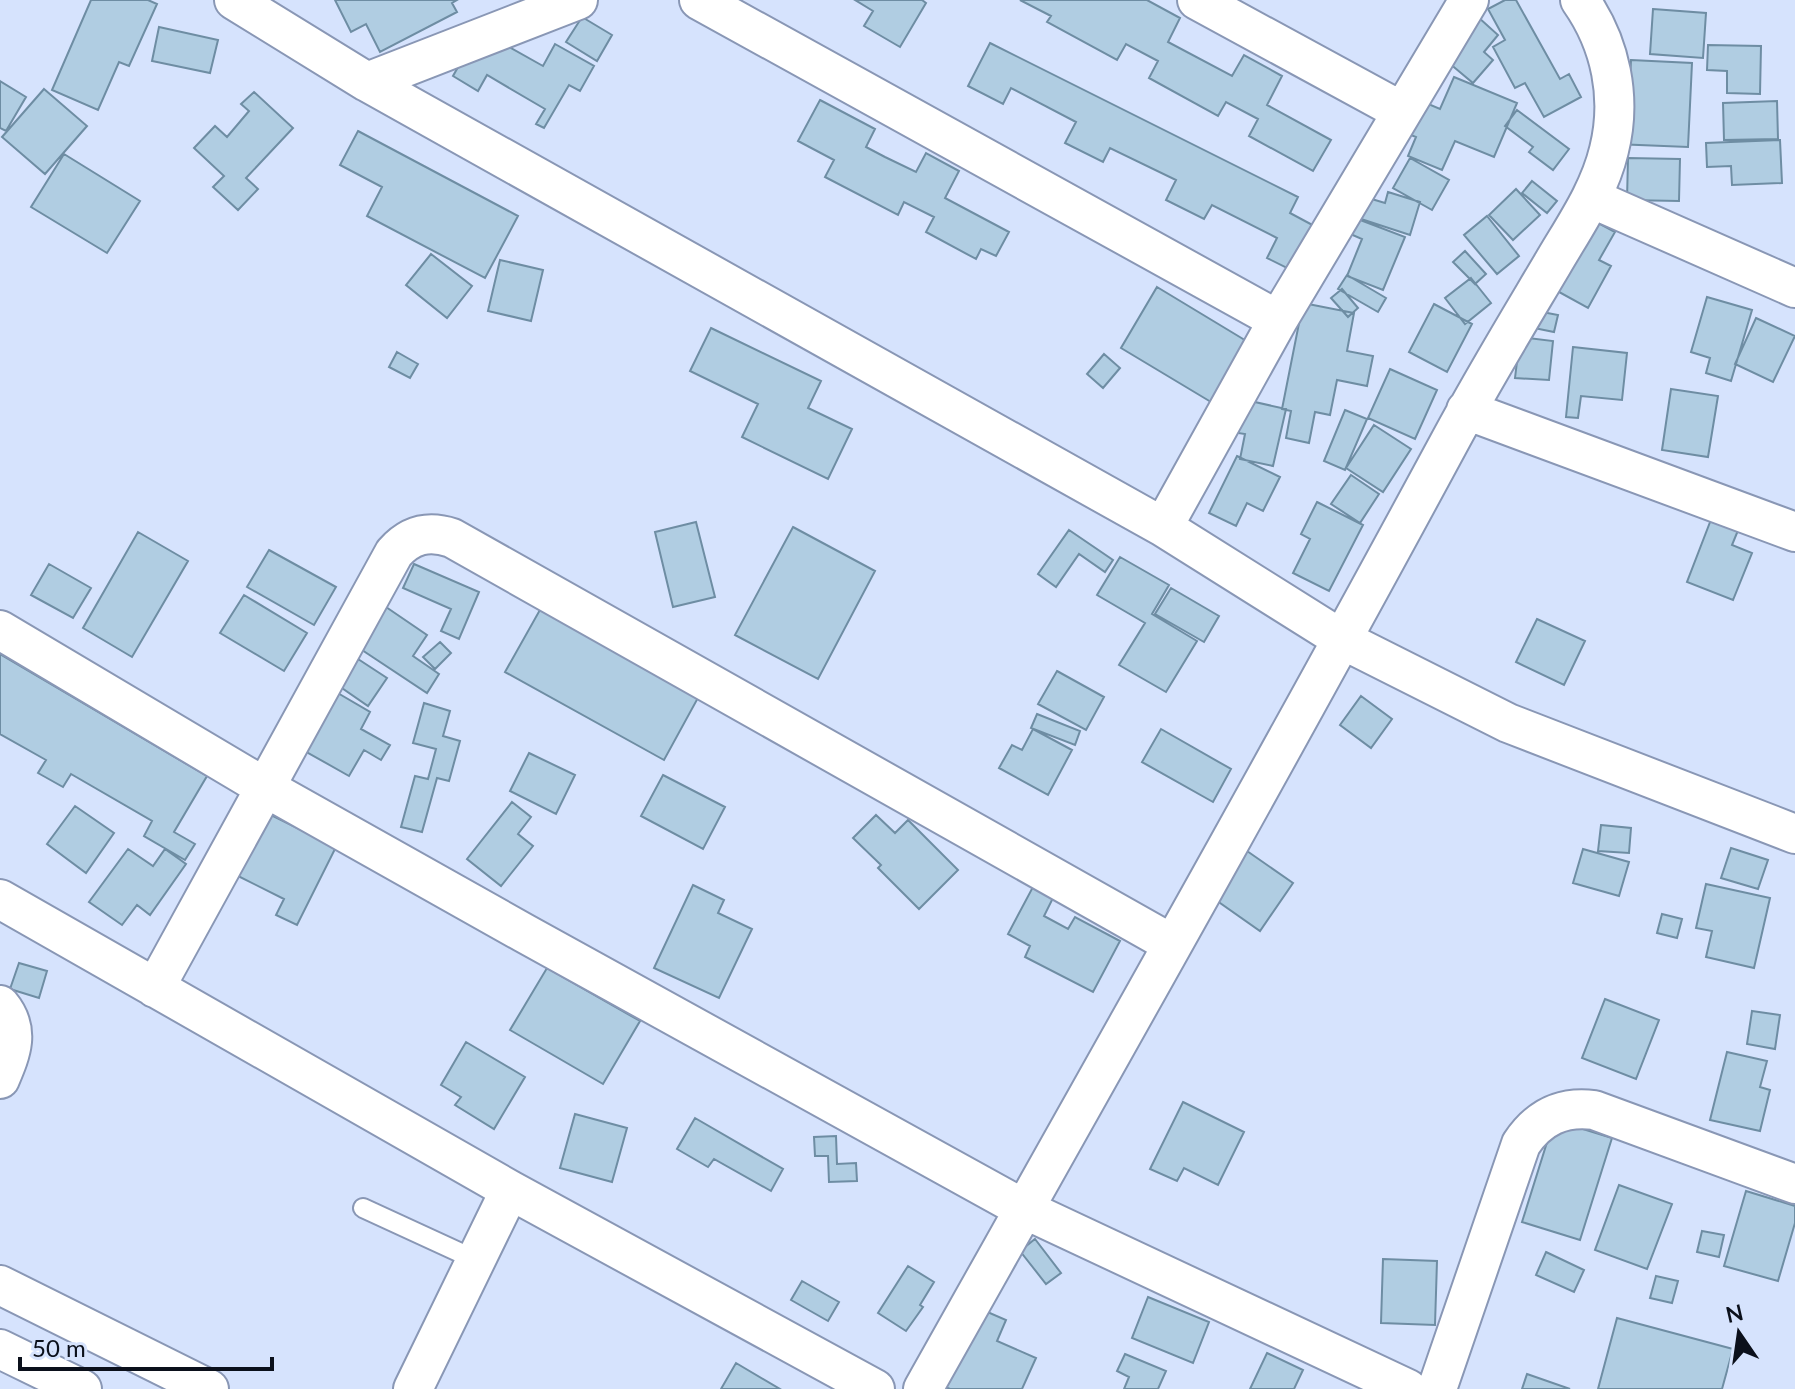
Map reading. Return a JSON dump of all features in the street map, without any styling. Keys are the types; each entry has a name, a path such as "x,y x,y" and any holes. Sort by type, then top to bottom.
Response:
{"street":[{"path":"234,0 367,82 1163,527 1343,640 1508,723 1795,834"},
{"path":"367,82 578,0"},
{"path":"699,0 1278,320"},
{"path":"1197,0 1401,111"},
{"path":"1163,527 1278,320 1469,0"},
{"path":"923,1389 1343,640 1466,410 1591,198 1608,154 1615,105 1608,57 1600,34 1580,0"},
{"path":"1591,198 1795,288"},
{"path":"1466,410 1795,532"},
{"path":"155,988 394,553 410,539 420,535 442,534 1172,944"},
{"path":"0,630 266,788 1024,1209 1408,1389"},
{"path":"0,899 510,1190 875,1389"},
{"path":"0,1005 9,1016 13,1040 0,1079"},
{"path":"1437,1389 1521,1144 1529,1132 1552,1114 1566,1109 1594,1110 1795,1184"},
{"path":"413,1389 510,1190"},
{"path":"0,1285 209,1389"},
{"path":"0,1349 82,1389"}],"lane":[{"path":"363,1208 476,1260"}],"building":[{"path":"91,0 148,0 157,4 129,66 119,62 98,110 52,90"},
{"path":"335,0 457,0 452,3 457,12 380,52 366,24 351,32"},
{"path":"855,0 922,0 926,3 900,47 864,26 873,11"},
{"path":"1020,0 1147,0 1180,18 1168,42 1232,76 1244,55 1282,76 1267,105 1331,140 1313,171 1249,136 1258,119 1226,102 1218,116 1149,78 1158,61 1126,44 1117,60 1047,22 1051,16"},
{"path":"1505,0 1516,0 1560,79 1569,74 1581,97 1544,117 1525,83 1515,88 1493,47 1505,40 1488,9"},
{"path":"1653,9 1706,13 1703,58 1650,54"},
{"path":"582,17 612,35 597,61 566,42"},
{"path":"1478,17 1498,35 1484,52 1493,60 1473,83 1443,58"},
{"path":"159,27 218,40 210,73 152,61"},
{"path":"479,30 543,66 555,44 594,66 580,91 569,85 544,128 536,124 545,109 487,75 478,91 453,76"},
{"path":"990,43 1298,197 1290,213 1318,228 1295,272 1267,258 1277,238 1212,205 1204,219 1166,200 1176,180 1110,148 1103,162 1065,143 1076,122 1011,88 1003,104 968,86"},
{"path":"1708,45 1761,46 1760,94 1727,93 1727,71 1707,70"},
{"path":"1631,60 1692,63 1688,147 1615,144 1629,100"},
{"path":"1454,77 1517,103 1494,157 1455,141 1442,170 1408,156 1416,137 1406,133 1419,100 1440,109"},
{"path":"0,81 26,97 6,131 0,128"},
{"path":"44,89 87,126 45,174 2,137"},
{"path":"254,92 293,128 246,178 258,189 238,210 213,187 224,176 194,148 215,126 227,137 249,111 241,104"},
{"path":"820,100 875,129 866,147 885,157 916,172 926,153 959,171 945,198 1009,232 996,256 981,249 976,259 926,232 934,217 904,202 898,215 825,177 834,160 798,141"},
{"path":"1777,101 1778,139 1724,140 1723,103"},
{"path":"1517,110 1569,149 1553,170 1529,152 1533,147 1505,126"},
{"path":"358,131 518,216 485,278 367,216 382,187 340,165"},
{"path":"1780,140 1782,183 1732,185 1731,166 1707,167 1706,143"},
{"path":"64,154 140,201 107,253 31,207"},
{"path":"1410,158 1449,180 1432,210 1393,188"},
{"path":"1628,158 1680,159 1679,201 1627,200"},
{"path":"1532,181 1557,201 1547,213 1522,193"},
{"path":"1516,189 1540,215 1513,240 1489,215"},
{"path":"1388,192 1420,202 1410,235 1358,218 1365,197 1385,203"},
{"path":"1487,216 1519,256 1497,274 1464,235"},
{"path":"1355,218 1405,237 1383,290 1347,276 1362,239 1348,233"},
{"path":"1589,218 1615,232 1599,260 1611,266 1588,308 1550,287"},
{"path":"1465,251 1486,274 1475,284 1453,262"},
{"path":"431,254 472,286 447,318 406,285"},
{"path":"500,260 543,270 531,321 488,311"},
{"path":"1347,275 1386,298 1378,312 1338,289"},
{"path":"1471,278 1491,303 1465,324 1445,298"},
{"path":"1157,287 1253,345 1216,405 1121,348"},
{"path":"1342,289 1358,308 1348,317 1331,298"},
{"path":"1707,297 1752,310 1731,381 1706,373 1710,358 1691,352"},
{"path":"1303,303 1354,313 1347,351 1373,356 1367,386 1337,380 1330,415 1315,412 1309,443 1286,438 1291,411 1282,409"},
{"path":"1434,304 1472,324 1447,372 1409,352"},
{"path":"1537,311 1558,315 1554,332 1534,328"},
{"path":"1756,318 1795,336 1773,382 1735,364"},
{"path":"711,328 821,381 808,408 852,429 828,479 742,437 758,404 690,371"},
{"path":"1520,337 1553,341 1549,380 1515,378"},
{"path":"1573,347 1627,353 1622,400 1581,396 1578,418 1566,417"},
{"path":"397,352 418,364 410,378 389,367"},
{"path":"1104,354 1120,368 1103,388 1087,374"},
{"path":"1390,369 1437,390 1415,439 1368,418"},
{"path":"1671,389 1718,396 1708,457 1662,450"},
{"path":"1246,400 1286,409 1273,466 1240,459 1245,434 1238,433"},
{"path":"1345,410 1367,419 1345,470 1324,461"},
{"path":"1374,425 1411,449 1383,492 1346,468"},
{"path":"1237,456 1280,477 1263,511 1247,503 1236,526 1209,513"},
{"path":"1351,475 1379,494 1360,523 1331,504"},
{"path":"1317,502 1363,525 1329,591 1293,573 1310,539 1301,534"},
{"path":"1712,517 1739,528 1732,545 1752,553 1733,600 1687,582"},
{"path":"696,522 715,597 673,607 655,532"},
{"path":"793,527 875,571 818,679 735,635"},
{"path":"1069,530 1113,560 1105,572 1079,554 1056,587 1038,574"},
{"path":"138,532 188,561 132,657 83,628"},
{"path":"269,550 336,587 314,625 247,587"},
{"path":"1120,557 1169,585 1152,614 1197,641 1166,692 1119,665 1145,623 1097,595"},
{"path":"49,564 91,588 73,618 31,595"},
{"path":"414,564 479,592 459,639 441,631 451,609 403,588"},
{"path":"1171,588 1219,616 1204,642 1155,614"},
{"path":"244,595 307,633 284,671 220,633"},
{"path":"386,607 427,635 413,656 439,674 427,693 359,648"},
{"path":"541,608 699,696 664,760 505,672"},
{"path":"1537,619 1585,641 1564,685 1516,662"},
{"path":"440,642 451,653 435,669 423,657"},
{"path":"0,654 207,776 174,832 195,844 185,860 144,836 152,821 71,774 63,787 38,773 46,760 0,734"},
{"path":"358,659 387,678 368,706 339,686"},
{"path":"1057,671 1104,697 1086,730 1038,704"},
{"path":"336,692 370,712 361,729 390,745 381,760 364,750 349,776 303,750"},
{"path":"1361,696 1392,719 1371,748 1340,725"},
{"path":"424,703 450,711 443,736 460,741 449,781 437,778 422,832 401,827 415,776 428,779 436,749 413,743"},
{"path":"1037,714 1080,731 1075,745 1031,728"},
{"path":"1033,729 1072,750 1048,795 999,768 1012,745 1022,750"},
{"path":"1161,729 1231,769 1213,802 1142,762"},
{"path":"529,753 575,775 556,814 510,791"},
{"path":"663,775 725,807 703,849 641,816"},
{"path":"512,802 531,817 518,834 533,846 501,886 467,859"},
{"path":"75,806 114,833 86,873 47,844"},
{"path":"269,814 336,847 297,925 276,915 284,899 238,876"},
{"path":"876,815 895,833 908,820 958,870 919,909 853,838"},
{"path":"1601,825 1631,828 1629,853 1598,851"},
{"path":"1731,848 1768,860 1758,889 1721,878"},
{"path":"128,849 153,866 165,849 186,864 150,915 137,905 122,925 89,902"},
{"path":"1583,849 1629,862 1619,896 1573,883"},
{"path":"1247,851 1293,883 1260,931 1213,898"},
{"path":"1706,884 1770,898 1754,968 1706,957 1712,931 1696,928"},
{"path":"693,885 724,900 718,913 752,929 719,998 654,968"},
{"path":"1034,885 1054,896 1044,916 1068,929 1075,917 1120,941 1093,992 1025,957 1030,946 1008,934"},
{"path":"1662,914 1682,919 1677,938 1657,933"},
{"path":"19,963 47,971 39,998 10,989"},
{"path":"547,968 640,1021 603,1084 510,1030"},
{"path":"1605,999 1659,1020 1636,1079 1582,1058"},
{"path":"1752,1011 1780,1015 1775,1049 1747,1044"},
{"path":"466,1042 525,1077 494,1129 455,1105 461,1097 441,1085"},
{"path":"1727,1052 1767,1061 1760,1087 1770,1090 1760,1131 1710,1120"},
{"path":"1183,1102 1244,1132 1218,1185 1184,1168 1177,1181 1150,1169"},
{"path":"575,1114 627,1128 612,1182 560,1168"},
{"path":"695,1118 783,1169 771,1191 714,1159 708,1167 677,1149"},
{"path":"1554,1120 1612,1138 1580,1240 1522,1222"},
{"path":"836,1136 837,1164 856,1163 857,1181 829,1182 828,1156 815,1156 814,1137"},
{"path":"1619,1185 1672,1204 1647,1269 1595,1250"},
{"path":"1746,1191 1795,1206 1795,1223 1778,1281 1724,1266"},
{"path":"1702,1231 1724,1235 1719,1257 1697,1252"},
{"path":"1035,1239 1061,1273 1046,1284 1020,1251"},
{"path":"1546,1252 1584,1270 1574,1292 1536,1275"},
{"path":"1383,1259 1437,1261 1435,1325 1381,1323"},
{"path":"908,1266 934,1282 920,1305 923,1307 906,1331 878,1313"},
{"path":"1656,1276 1678,1281 1672,1303 1650,1298"},
{"path":"802,1281 839,1302 828,1321 791,1300"},
{"path":"1148,1297 1209,1322 1193,1363 1132,1338"},
{"path":"969,1304 1006,1320 997,1341 1036,1358 1022,1389 950,1389 935,1383"},
{"path":"1617,1318 1733,1349 1722,1389 1598,1389"},
{"path":"1267,1353 1303,1370 1294,1389 1250,1389"},
{"path":"1125,1354 1166,1371 1158,1389 1124,1389 1129,1377 1117,1371"},
{"path":"736,1363 780,1389 721,1389"},
{"path":"1527,1374 1570,1389 1522,1389"}]}
